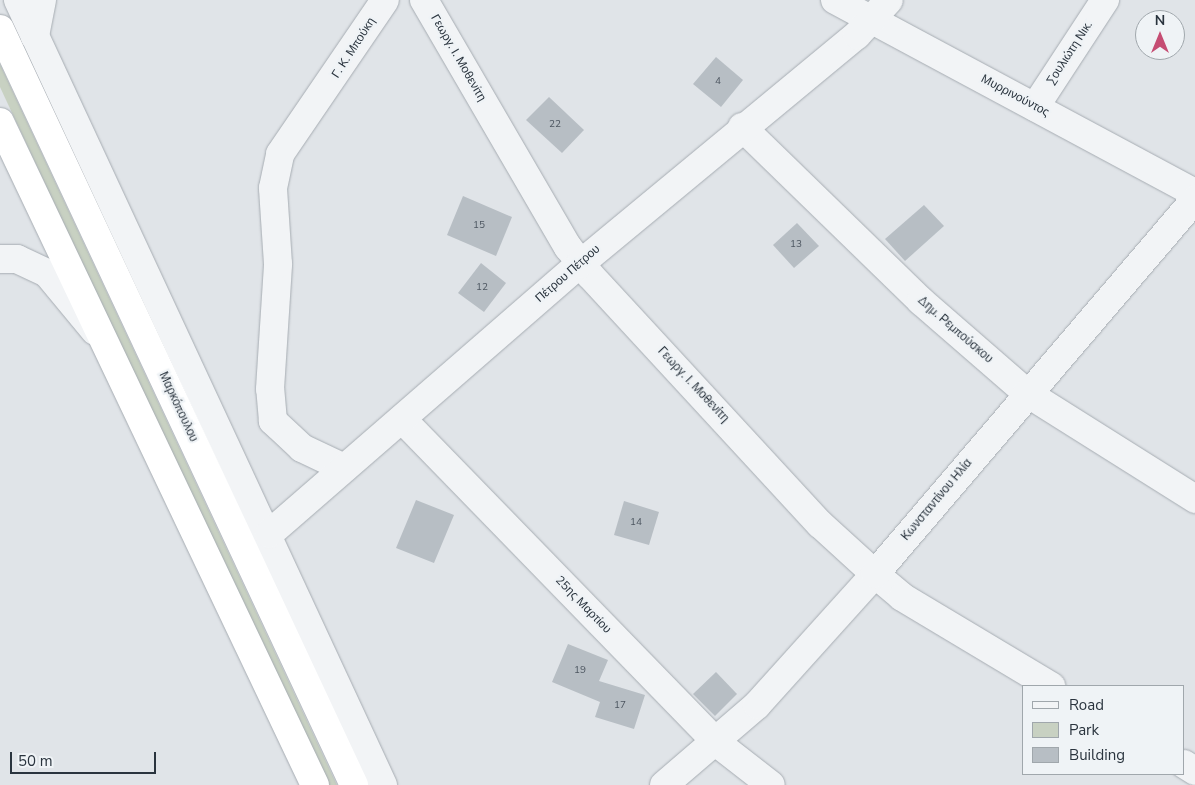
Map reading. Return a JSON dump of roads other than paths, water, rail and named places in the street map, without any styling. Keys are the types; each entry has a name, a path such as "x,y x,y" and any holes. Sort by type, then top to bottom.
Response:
{"highway":[{"name":"Μαρκόπουλου","path":"0,29 354,785"},
{"path":"0,122 315,785"}],"street":[{"path":"18,0 269,534 384,785"},
{"path":"35,36 42,0"},
{"name":"Γ. Κ. Μπούκη","path":"344,468 302,448 281,432 273,421 270,389 278,264 273,188 280,154 323,96 385,0"},
{"name":"Γεωργ. Ι. Μοθενίτη","path":"424,0 580,264 820,524 874,574 902,597 1049,685"},
{"name":"Μυρρινούντος","path":"835,0 880,10 1035,107 1195,193"},
{"name":"Σουλιώτη Νικ.","path":"1035,107 1105,0"},
{"name":"Πέτρου Πέτρου","path":"269,534 580,264 880,10"},
{"name":"Δημ. Ρεμπούσκου","path":"742,127 921,301 1027,393 1195,499"},
{"name":"Κωνσταντίνου Ηλία","path":"664,785 717,743 757,705 874,574 1195,199"},
{"path":"0,260 17,259 47,273 101,338"},
{"name":"25ης Μαρτίου","path":"402,418 717,743 771,785"}]}
